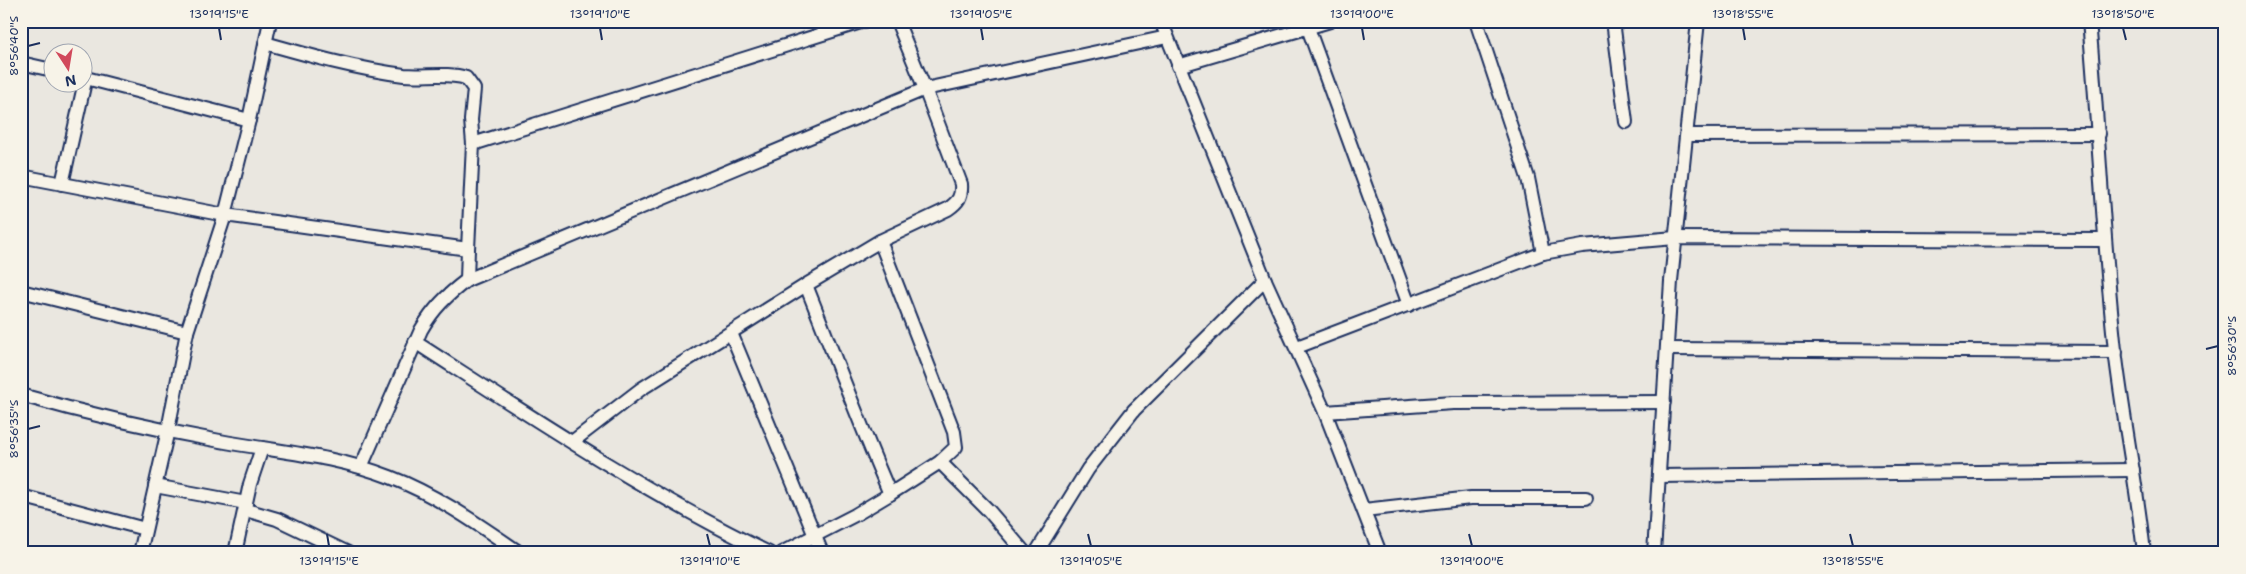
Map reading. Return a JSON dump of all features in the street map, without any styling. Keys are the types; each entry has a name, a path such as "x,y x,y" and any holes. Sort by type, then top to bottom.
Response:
{"street":[{"path":"140,553 168,430 187,332 225,215 249,120 270,21"},
{"path":"473,144 864,21"},
{"path":"572,442 641,389 806,285 880,242 948,208 960,197 961,184 897,21"},
{"path":"1161,21 1265,280 1325,412 1380,553"},
{"path":"1476,21 1528,178 1542,253"},
{"path":"1613,21 1626,122"},
{"path":"1654,553 1675,238 1698,21"},
{"path":"2089,21 2099,134 2104,240 2116,352 2144,553"},
{"path":"1178,66 1326,22"},
{"path":"1308,28 1409,305"},
{"path":"361,466 415,342 433,310 449,293 467,280 925,89 1167,37"},
{"path":"265,43 384,72 407,75 451,75 466,78 474,89 471,120 473,144 467,280"},
{"path":"21,62 42,67"},
{"path":"92,79 249,120"},
{"path":"62,184 81,92"},
{"path":"1686,134 2099,134"},
{"path":"21,176 225,215 468,249"},
{"path":"1297,347 1542,253 1582,246 1675,238 2104,240"},
{"path":"781,553 855,515 890,494 940,462 956,447 956,437 880,242"},
{"path":"1036,553 1088,469 1134,410 1265,280"},
{"path":"806,285 839,367 856,418 890,494"},
{"path":"21,290 187,332"},
{"path":"731,333 822,553"},
{"path":"415,342 572,442 729,534 769,553"},
{"path":"1667,350 2116,352"},
{"path":"21,395 114,420 262,448 327,457 361,466 392,478 451,507 520,553"},
{"path":"1325,412 1453,404 1664,402"},
{"path":"235,553 250,484 262,448"},
{"path":"940,462 989,512 1025,553"},
{"path":"1659,476 2133,470"},
{"path":"155,486 246,506 348,553"},
{"path":"21,496 145,529"},
{"path":"1364,510 1485,497 1586,498"}]}
